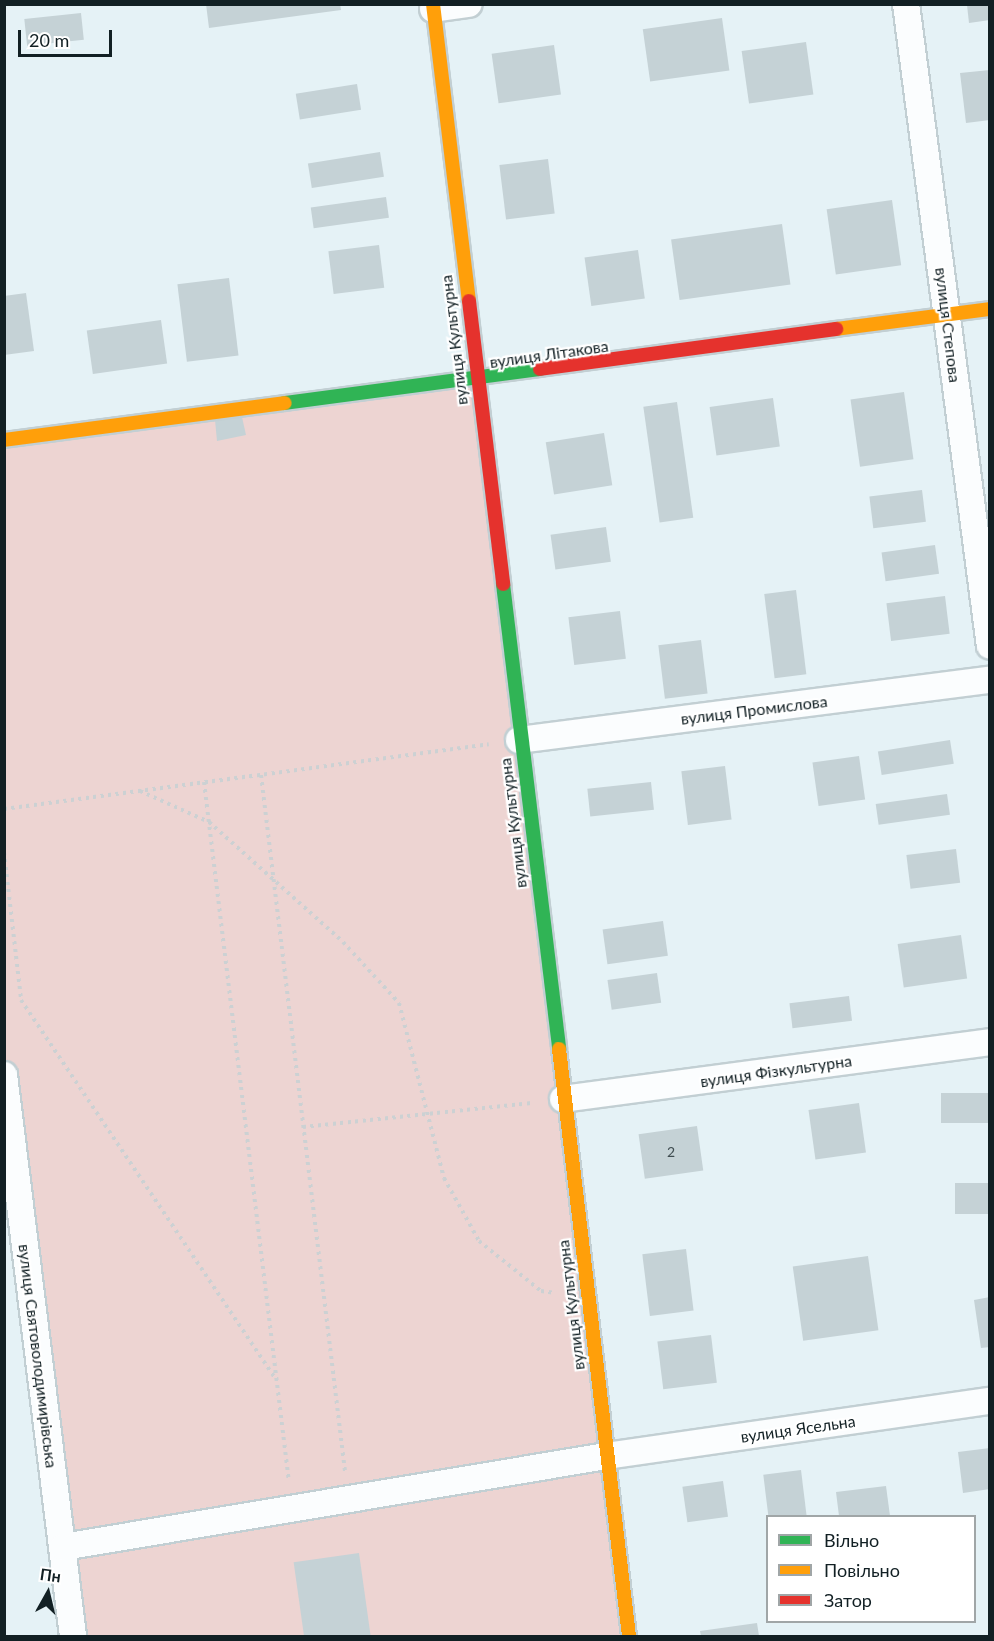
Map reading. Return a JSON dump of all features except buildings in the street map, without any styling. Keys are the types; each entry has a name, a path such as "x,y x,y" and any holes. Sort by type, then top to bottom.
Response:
{"street":[{"path":"433,7 469,4"},
{"name":"вулиця Степова","path":"906,4 990,646"},
{"name":"вулиця Культурна","path":"433,7 586,1298 629,1636"},
{"name":"вулиця Літакова","path":"4,440 476,381 990,309"},
{"name":"вулиця Промислова","path":"519,740 990,680"},
{"name":"вулиця Фізкультурна","path":"563,1100 990,1042"},
{"name":"вулиця Святоволодимирівська","path":"4,1075 74,1636"},
{"name":"вулиця Ясельна","path":"63,1547 606,1456 990,1401"}],"path":[{"path":"4,809 519,740"},
{"path":"261,775 348,1499"},
{"path":"204,783 292,1508"},
{"path":"140,791 209,822 273,876 399,1003 430,1113 444,1178 479,1241 541,1291 586,1298"},
{"path":"4,852 21,1000 277,1380"},
{"path":"303,1127 563,1100"}],"shaded area":[{"path":"475,381 629,1636 73,1636 4,1075 4,440"}],"traffic: fast":[{"path":"285,403 540,369"},
{"path":"503,584 559,1049"}],"traffic: slow":[{"path":"433,4 469,301"},
{"path":"836,329 990,309"},
{"path":"4,440 285,403"},
{"path":"559,1049 629,1636"}],"traffic: jam":[{"path":"469,301 503,584"},
{"path":"540,369 836,329"}]}
